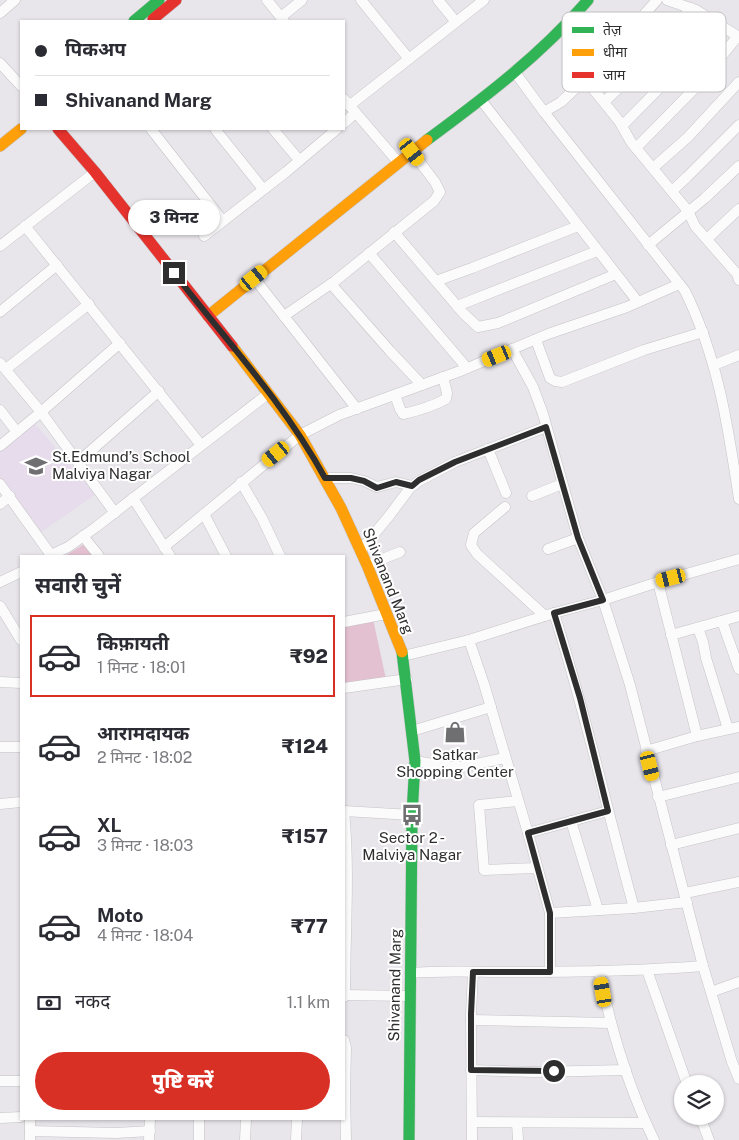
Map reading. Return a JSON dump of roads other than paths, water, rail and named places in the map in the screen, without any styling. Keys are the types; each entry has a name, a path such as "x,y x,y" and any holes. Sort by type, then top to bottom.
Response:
{"street":[{"path":"0,13 16,0"},
{"path":"135,20 159,0"},
{"path":"152,20 176,0"},
{"path":"267,0 282,19 302,0"},
{"path":"361,0 409,59"},
{"path":"438,0 456,22"},
{"path":"345,120 349,106 484,0"},
{"path":"577,12 588,0"},
{"path":"646,12 656,0"},
{"path":"667,0 698,12"},
{"path":"688,12 691,8"},
{"path":"208,316 398,162 481,100 546,44 562,27"},
{"path":"726,29 738,37 726,51"},
{"path":"0,63 20,85"},
{"path":"514,71 679,284 698,317 714,365 729,434 739,497"},
{"path":"653,168 688,137 739,82"},
{"path":"544,112 561,102 571,92"},
{"path":"596,92 636,148 688,211 695,226 736,267 739,280"},
{"path":"604,102 615,92"},
{"path":"622,126 655,92"},
{"path":"636,148 691,92"},
{"path":"481,100 638,302"},
{"path":"349,106 398,162"},
{"path":"0,133 19,124"},
{"path":"0,146 19,124"},
{"path":"672,191 739,125"},
{"name":"Shivanand Marg","path":"59,130 95,172 300,435 342,508 403,656 415,761 412,816 409,1140"},
{"path":"152,130 223,221"},
{"path":"217,130 263,189"},
{"path":"274,130 299,160"},
{"path":"204,236 336,130"},
{"path":"284,316 331,284 434,201 440,192 435,182 412,152"},
{"path":"648,244 705,198 739,166"},
{"path":"0,246 95,172"},
{"path":"707,239 739,209"},
{"path":"25,226 201,445"},
{"path":"436,281 578,226"},
{"path":"394,232 457,306 478,327 498,323 616,274"},
{"path":"457,306 597,251"},
{"path":"369,253 467,368"},
{"path":"0,312 58,265"},
{"path":"254,278 357,409"},
{"path":"331,284 422,385"},
{"path":"133,498 167,552 204,514 300,435 339,415 467,368 512,349 638,302 679,284"},
{"path":"89,304 3,366 41,412 114,513"},
{"path":"536,340 550,378 562,382 644,350 703,332"},
{"path":"0,446 120,343"},
{"path":"512,349 533,387 578,538 603,600 630,685 703,966 732,1062 739,1079"},
{"path":"714,365 739,356"},
{"path":"395,394 403,414 440,402 446,399 447,393 443,377"},
{"path":"78,462 159,392"},
{"path":"52,555 68,547 114,513 269,393"},
{"path":"0,410 18,432"},
{"path":"360,550 419,480 455,462 546,427"},
{"path":"488,449 506,493"},
{"path":"325,478 351,478 364,481 377,488 396,482 412,486"},
{"path":"241,482 262,518 280,555"},
{"path":"0,484 49,555"},
{"path":"532,496 562,484"},
{"path":"0,504 10,496"},
{"path":"505,507 474,533 471,545 477,554 549,614 580,698 634,908"},
{"path":"204,514 225,555"},
{"path":"83,536 98,555"},
{"path":"548,549 578,538"},
{"path":"367,565 400,552"},
{"path":"403,656 469,640 549,614 603,600 739,559"},
{"path":"0,582 20,572"},
{"path":"658,582 697,736"},
{"path":"0,606 20,638"},
{"path":"345,622 386,614"},
{"path":"671,635 739,616"},
{"path":"722,621 739,669"},
{"path":"698,628 728,730"},
{"path":"469,640 491,707 550,913 550,972"},
{"path":"345,688 406,679"},
{"path":"0,682 20,683"},
{"path":"412,731 491,707"},
{"path":"646,751 697,736 739,727"},
{"path":"0,747 20,747"},
{"path":"415,761 462,768 505,758"},
{"path":"658,796 739,777"},
{"path":"0,804 20,802"},
{"path":"518,802 479,805 484,870 537,868"},
{"path":"345,811 412,816"},
{"path":"528,833 608,811"},
{"path":"345,821 348,850 345,930"},
{"path":"572,821 598,910"},
{"path":"671,845 739,828"},
{"path":"550,913 634,908 686,897 739,882"},
{"path":"410,973 647,970 703,966"},
{"path":"647,970 684,1075"},
{"path":"600,971 606,1008 626,1070 654,1140"},
{"path":"472,1140 471,1020 473,972"},
{"path":"711,992 739,982"},
{"path":"345,996 410,996"},
{"path":"471,1020 611,1023"},
{"path":"345,1044 346,1140"},
{"path":"471,1070 534,1072 626,1070"},
{"path":"0,1081 20,1081"},
{"path":"0,1118 20,1117"},
{"path":"30,1120 30,1135 116,1133 150,1135 150,1120"},
{"path":"199,1120 199,1140"},
{"path":"245,1140 246,1120"},
{"path":"296,1140 297,1120"},
{"path":"472,1122 646,1123"},
{"path":"517,1123 518,1140"},
{"path":"703,1125 709,1140"}],"place":[{"name":"St.Edmund’s School Malviya Nagar","path":"36,466"},
{"name":"Satkar Shopping Center","path":"455,732"},
{"name":"Sector 2 - Malviya Nagar","path":"412,815"}]}
